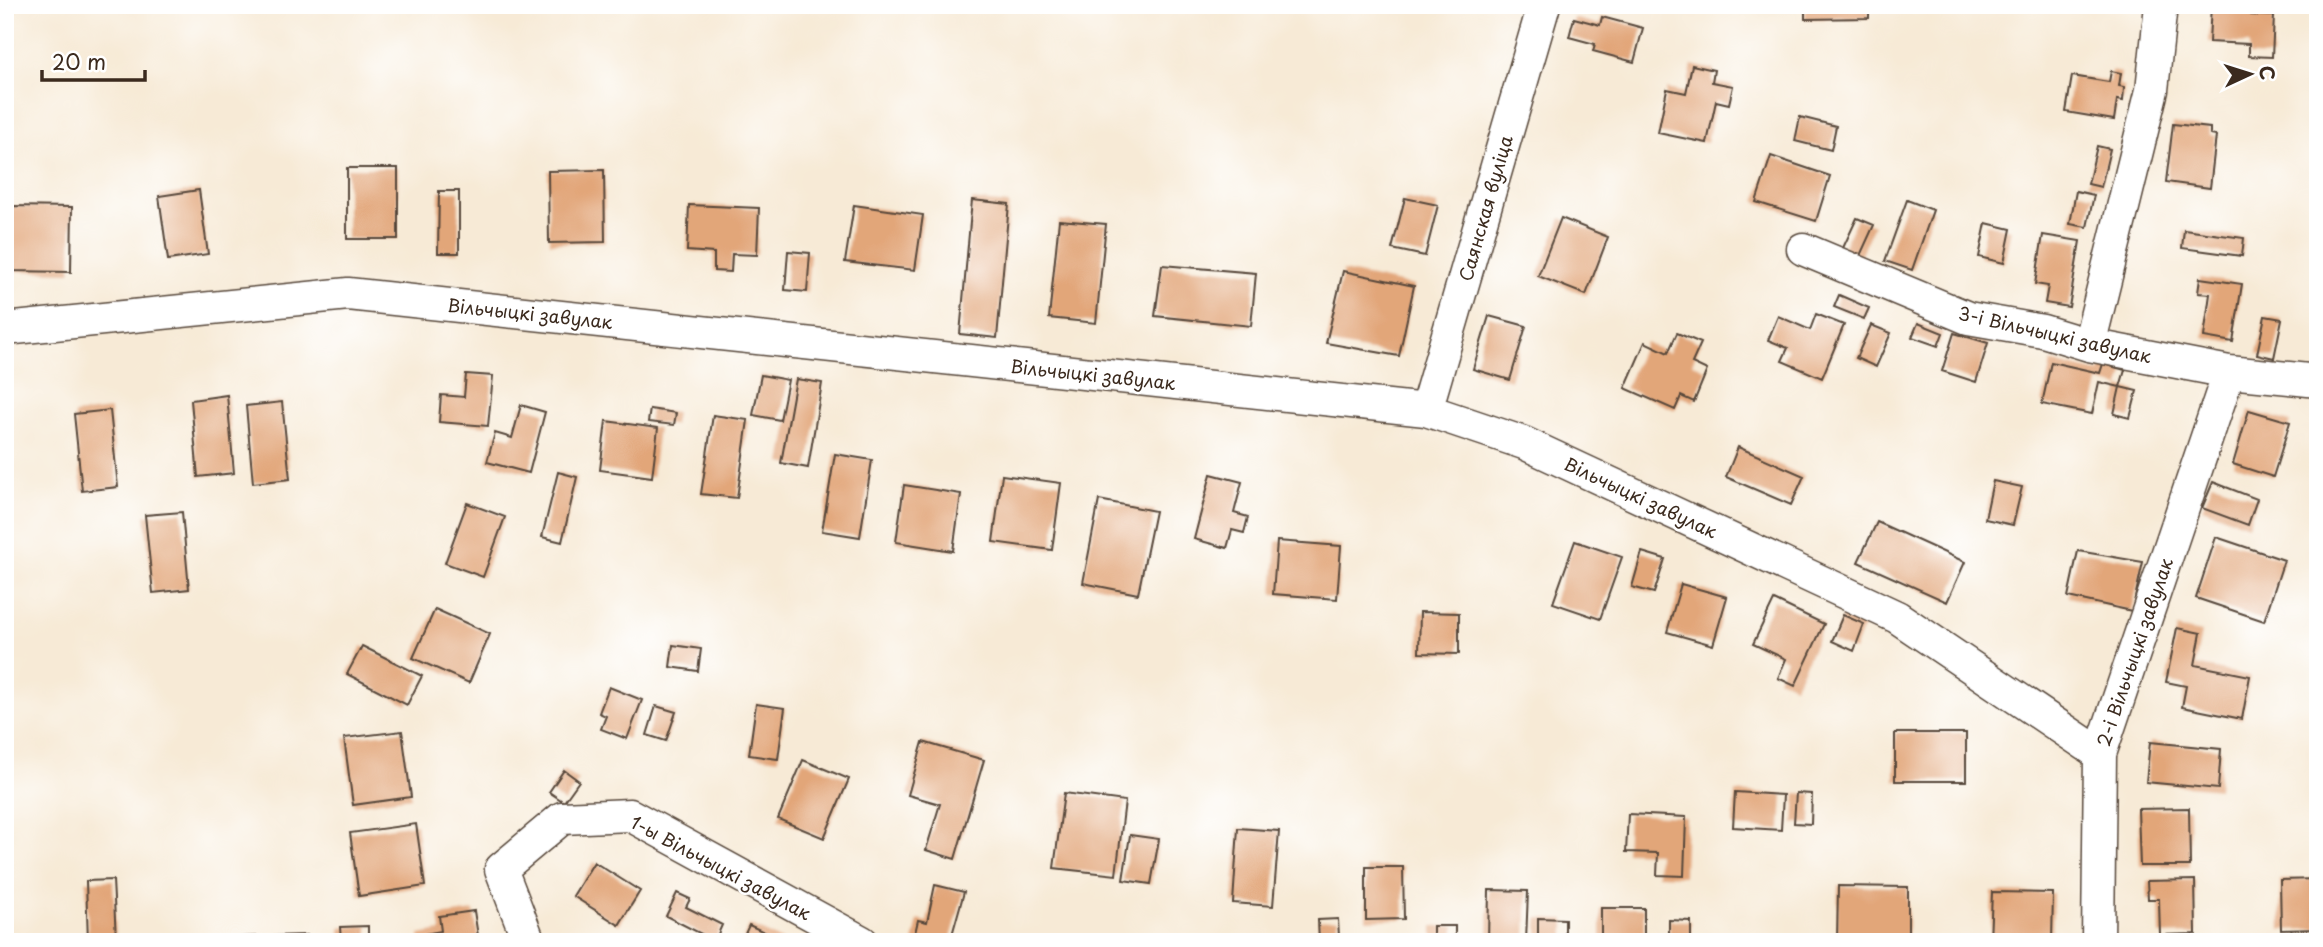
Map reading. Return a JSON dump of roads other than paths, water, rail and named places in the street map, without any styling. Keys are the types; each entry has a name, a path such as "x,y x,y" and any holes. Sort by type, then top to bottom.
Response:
{"street":[{"name":"Саянская вуліца","path":"1426,410 1544,5"},
{"path":"2090,345 2151,90 2161,5"},
{"name":"3-і Вільчыцкі завулак","path":"1803,249 1968,318 2043,331 2090,345 2229,372 2318,381"},
{"name":"Вільчыцкі завулак","path":"5,328 348,294 1426,410 1524,443 1897,617 2100,754"},
{"name":"2-і Вільчыцкі завулак","path":"2098,942 2100,754 2229,372"},
{"name":"1-ы Вільчыцкі завулак","path":"529,942 502,869 562,818 630,815 862,942"}]}
